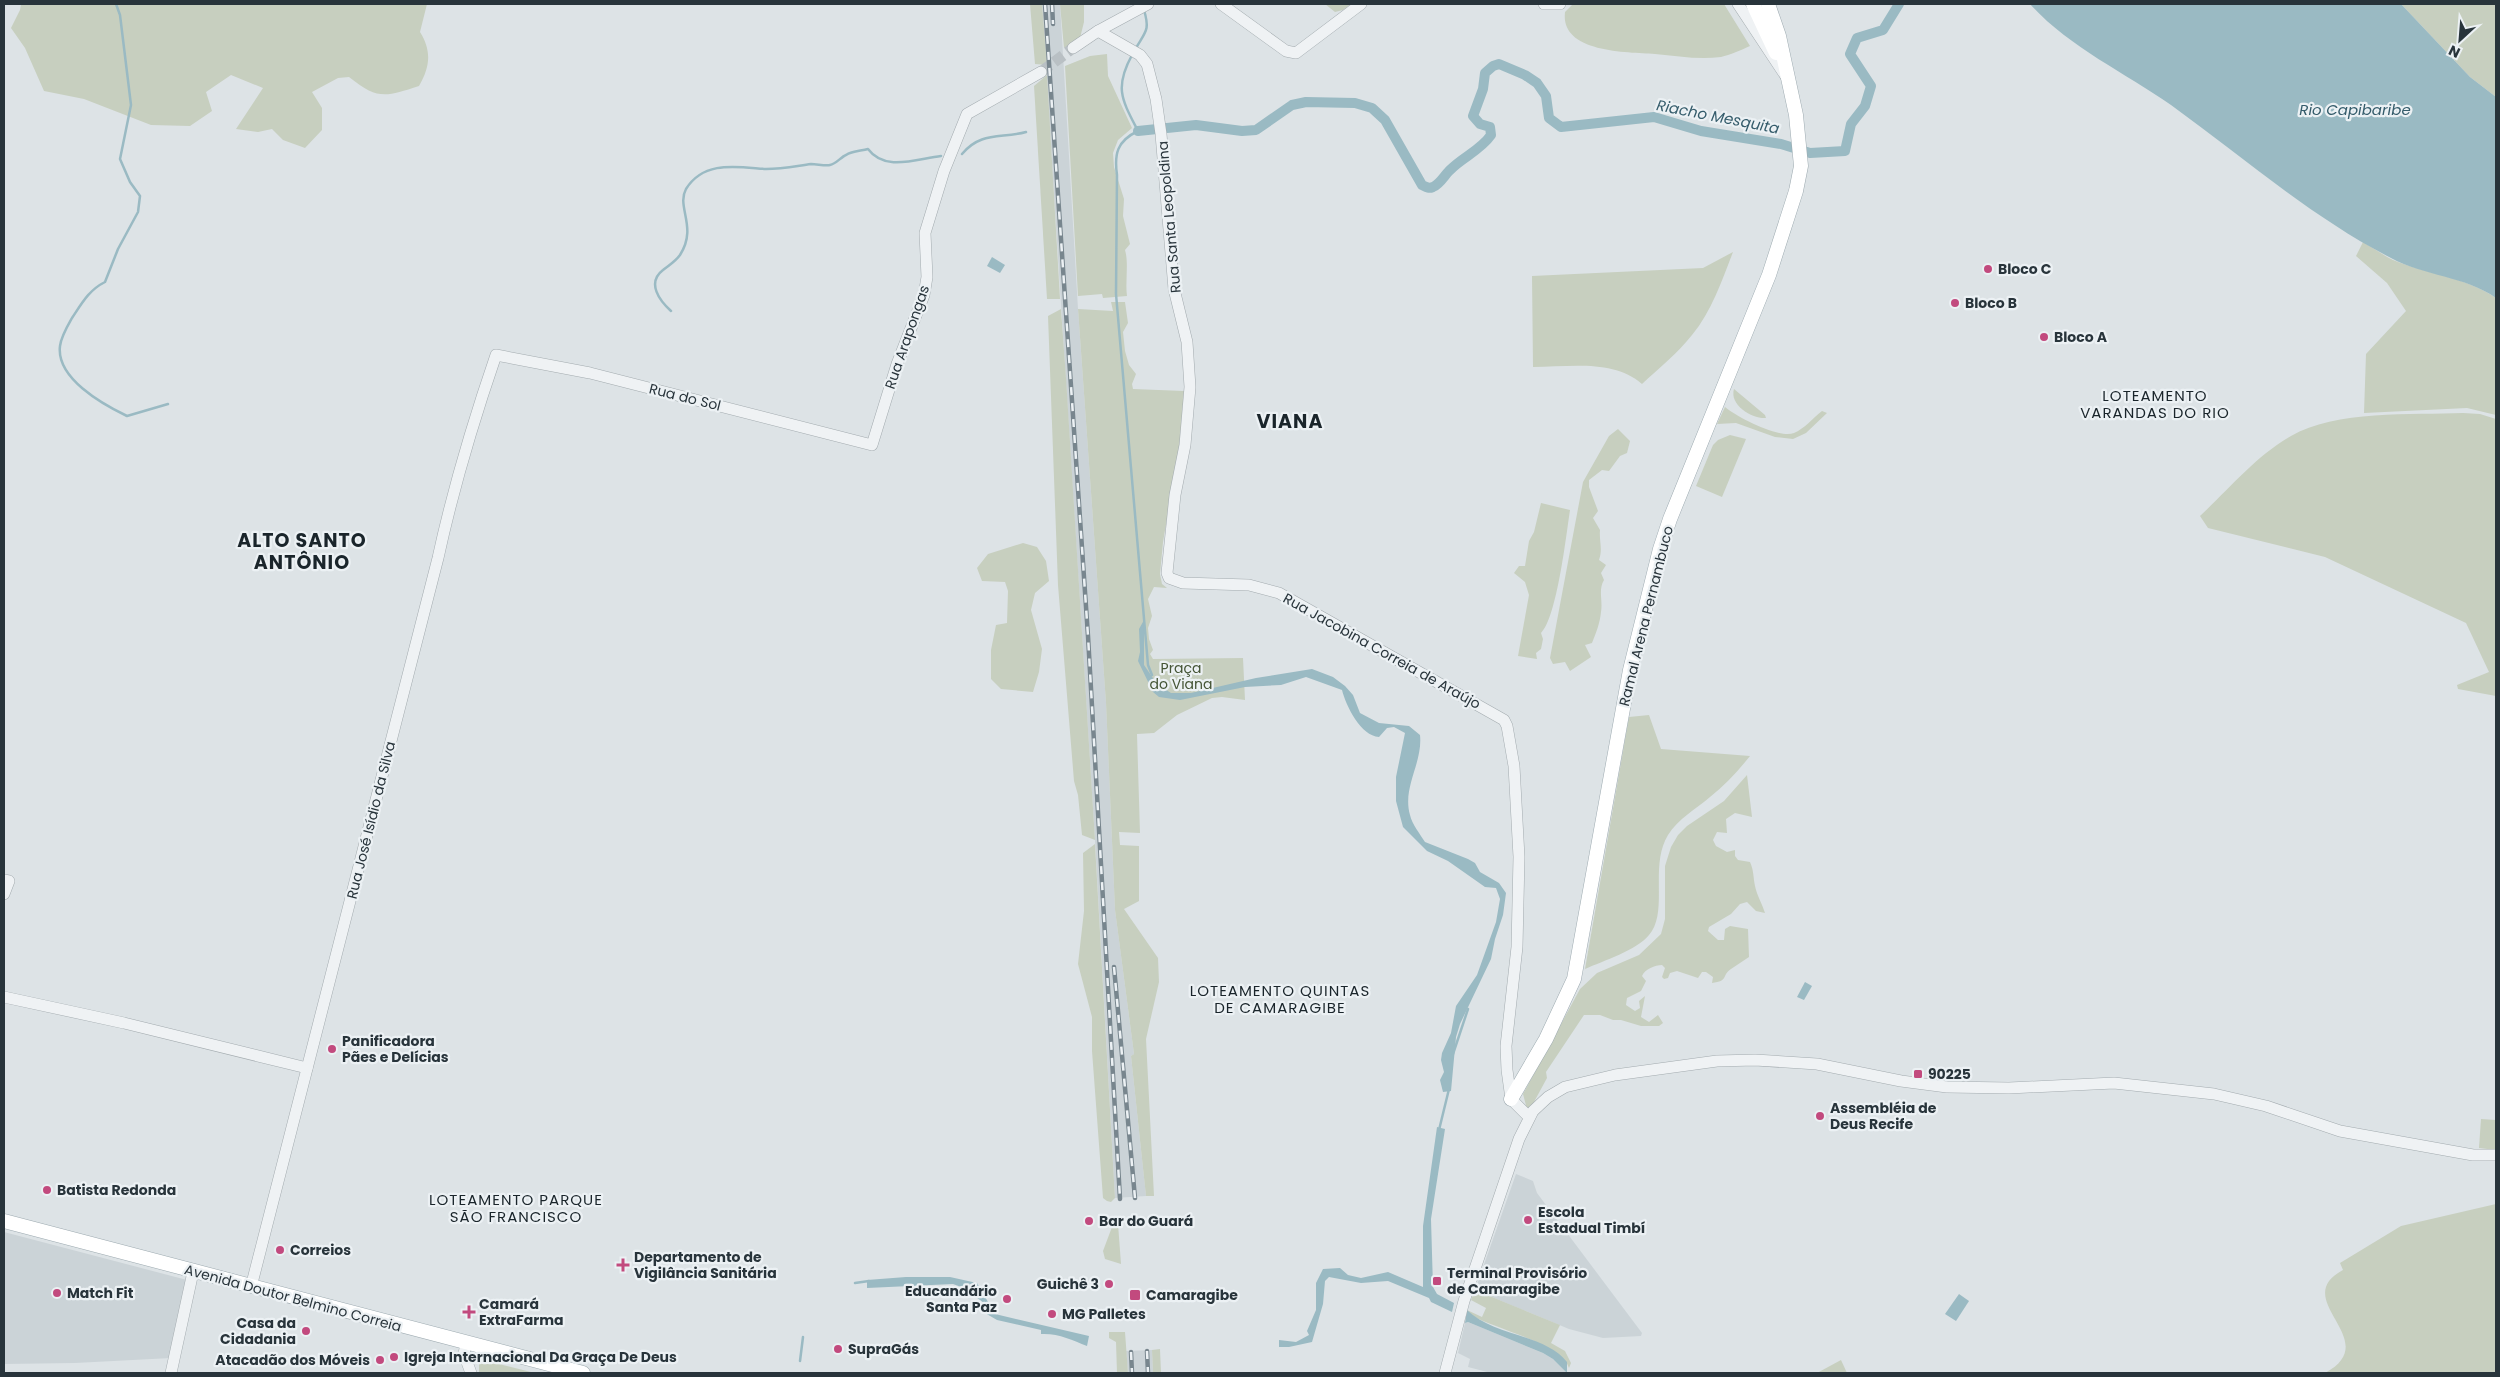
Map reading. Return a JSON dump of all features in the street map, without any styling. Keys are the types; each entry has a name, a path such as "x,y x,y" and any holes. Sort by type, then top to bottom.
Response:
{"main road":[{"name":"Ramal Arena Pernambuco","path":"1511,1098 1546,1039 1574,980 1630,670 1660,549 1670,519 1769,275 1800,174 1800,139 1788,79 1757,10"},
{"name":"Avenida Doutor Belmino Correia","path":"4,1221 251,1287 465,1348 583,1373"}],"street":[{"path":"1221,4 1286,51 1296,54 1361,4"},
{"path":"1544,4 1560,4"},
{"path":"1738,4 1757,10"},
{"path":"1073,48 1098,30 1143,6"},
{"name":"Rua Santa Leopoldina","path":"1098,30 1140,55 1146,64 1153,85 1161,134 1174,289 1187,342 1190,387 1185,445 1169,539 1166,567 1169,578"},
{"name":"Rua Arapongas","path":"872,445 897,364 924,295 927,277 925,233 944,171 967,114 1041,72"},
{"name":"Rua do Sol","path":"496,355 590,373 872,445"},
{"name":"Rua José Isídio da Silva","path":"251,1287 462,458 496,355"},
{"name":"Rua Jacobina Correia de Araújo","path":"1169,578 1184,582 1249,585 1278,593 1504,720 1508,726 1514,766 1519,857 1517,947 1506,1046 1511,1098"},
{"path":"4,894 6,880"},
{"path":"4,997 124,1023 307,1068"},
{"path":"1445,1373 1464,1301 1519,1139 1529,1117 1556,1092 1565,1087 1589,1081 1717,1061 1763,1060 1817,1064 1901,1081 1947,1087 2009,1088 2114,1083 2214,1094 2266,1106 2340,1131 2454,1152 2496,1155"},
{"path":"1511,1098 1529,1117"},
{"path":"171,1373 192,1272"},
{"path":"465,1348 471,1373"}],"shaded area":[{"path":"1042,4 1060,4 1078,309 1106,703 1115,910 1134,1054 1131,1056 1146,1196 1115,1198 1095,840"},
{"path":"1516,1174 1533,1181 1537,1193 1642,1333 1641,1336 1603,1338 1569,1329 1475,1290"},
{"path":"4,1232 187,1280 171,1358 75,1363 4,1364"},
{"path":"1468,1322 1543,1353 1553,1359 1567,1373 1491,1373 1468,1367 1470,1359 1458,1353 1465,1323"},
{"path":"1152,1350 1153,1373 1128,1373 1126,1351"}],"green space":[{"path":"21,4 427,4 420,32 428,52 427,66 419,86 390,94 375,93 367,90 349,77 338,78 312,92 322,108 322,130 305,148 283,140 272,129 258,132 236,129 263,88 231,75 206,92 212,111 190,126 151,125 84,99 44,91 25,48 11,28"},
{"path":"1030,4 1042,4 1047,65 1035,64"},
{"path":"1060,4 1084,5 1084,22 1080,38 1064,48"},
{"path":"1325,4 1351,4 1343,10 1335,12"},
{"path":"1573,4 1724,4 1750,46 1721,57 1713,58 1613,51 1598,48 1584,43 1573,36 1566,25 1565,12"},
{"path":"2401,4 2496,4 2496,97 2470,77"},
{"path":"1107,54 1108,76 1132,128 1118,140 1113,153 1114,167 1124,199 1123,216 1130,244 1125,250 1127,261 1127,296 1103,298 1102,294 1078,296 1065,66 1090,56"},
{"path":"1047,75 1060,299 1047,299 1034,86"},
{"path":"2363,242 2393,260 2459,280 2496,298 2496,415 2467,408 2364,413 2366,354 2406,311 2387,283 2356,256"},
{"path":"1733,252 1716,295 1699,326 1681,348 1642,384 1631,376 1605,368 1590,366 1533,367 1532,276 1703,268"},
{"name":"Praça do Viana","path":"1111,302 1125,302 1128,323 1123,332 1129,365 1136,374 1132,384 1133,389 1184,391 1180,442 1163,542 1160,574 1162,584 1167,588 1154,587 1148,599 1152,616 1148,628 1153,650 1150,654 1153,659 1243,658 1245,700 1222,697 1212,698 1177,715 1154,733 1137,734 1140,833 1119,832 1120,845 1139,846 1139,901 1124,909 1158,958 1159,982 1146,1039 1154,1196 1146,1196 1131,1056 1134,1054 1115,910 1106,703 1078,309 1113,311"},
{"path":"1061,309 1095,840 1082,835 1078,795 1074,781 1058,585 1048,316"},
{"path":"1734,389 1765,415 1766,418 1754,416 1743,410 1735,400 1733,395"},
{"path":"1725,407 1758,426 1787,434 1801,429 1822,411 1827,413 1806,433 1793,439 1775,437 1736,423 1717,424"},
{"path":"2398,414 2480,414 2496,419 2496,696 2458,689 2457,685 2489,672 2466,623 2325,557 2208,528 2200,516 2267,453 2291,436 2309,428 2352,418"},
{"path":"1618,429 1630,441 1627,453 1620,456 1609,471 1602,470 1589,480 1589,487 1598,511 1593,518 1600,530 1601,552 1599,560 1606,565 1601,573 1604,580 1601,588 1600,620 1592,643 1585,645 1591,657 1570,671 1565,662 1553,664 1550,658 1583,482 1609,436"},
{"path":"1730,435 1746,439 1722,497 1696,486 1713,445 1718,440"},
{"path":"1541,503 1570,510 1556,594 1547,624 1541,633 1543,639 1541,649 1536,653 1537,659 1518,656 1529,595 1525,582 1514,573 1519,566 1525,566 1529,541 1534,532"},
{"path":"1023,543 1037,547 1046,561 1049,581 1035,593 1031,610 1042,649 1039,672 1033,692 1001,689 991,679 991,650 996,625 1007,623 1008,591 1005,582 982,581 977,568 988,554"},
{"path":"1649,715 1661,749 1750,756 1726,783 1682,819 1668,835 1660,860 1658,914 1655,925 1649,935 1636,946 1585,969 1629,717"},
{"path":"1747,775 1752,817 1735,813 1726,819 1727,833 1717,832 1713,840 1716,846 1727,852 1735,850 1735,856 1738,860 1750,862 1756,890 1765,913 1756,911 1747,902 1740,904 1731,914 1709,927 1708,931 1718,940 1724,940 1725,929 1730,926 1748,929 1749,957 1731,969 1723,980 1712,983 1713,977 1706,972 1702,972 1698,978 1677,971 1670,973 1668,978 1664,979 1662,977 1665,968 1662,965 1648,969 1642,976 1646,981 1641,991 1627,998 1626,1005 1635,1011 1640,1008 1639,1001 1645,996 1641,1017 1649,1022 1658,1015 1663,1023 1659,1026 1641,1026 1600,1015 1584,1015 1546,1072 1547,1078 1528,1113 1523,1094 1580,989 1597,973 1639,955 1661,934 1665,919 1665,866 1671,847 1678,835 1687,826 1724,801"},
{"path":"1095,844 1115,1198 1111,1202 1103,1198 1092,1051 1092,1017 1078,964 1084,911 1083,853"},
{"path":"2481,1119 2496,1120 2496,1150 2479,1148"},
{"path":"2496,1204 2496,1373 2325,1373 2341,1360 2346,1347 2343,1334 2329,1307 2325,1294 2329,1282 2343,1270 2340,1263 2401,1226"},
{"path":"1118,1224 1121,1264 1105,1259 1103,1251 1112,1227"},
{"path":"1475,1290 1560,1325 1551,1343 1565,1351 1571,1363 1569,1368 1564,1359 1541,1344 1473,1316 1467,1310 1482,1317 1486,1308 1471,1300"},
{"path":"1109,1332 1125,1332 1128,1373 1117,1373 1116,1342 1109,1338"},
{"path":"1160,1349 1161,1373 1153,1373 1152,1350"},
{"path":"483,1360 535,1373 479,1373 479,1362"},
{"path":"1841,1360 1847,1373 1817,1373"}],"water":[{"name":"Rio Capibaribe","path":"2030,4 2401,4 2470,77 2496,97 2496,298 2458,280 2404,264 2333,224 2278,186 2171,105 2079,46 2045,19"},
{"path":"992,257 1005,265 1000,273 987,266"},
{"path":"1144,620 1144,665 1157,684 1171,693 1191,693 1256,678 1312,669 1333,677 1345,686 1353,695 1360,713 1379,723 1409,726 1420,735 1419,755 1410,785 1408,805 1414,825 1425,842 1475,863 1480,872 1499,883 1506,893 1503,915 1491,959 1460,1024 1456,1037 1451,1091 1443,1092 1440,1080 1444,1072 1441,1060 1442,1053 1451,1033 1456,1006 1477,975 1496,922 1500,899 1496,888 1485,887 1448,861 1427,851 1403,827 1396,801 1396,777 1405,733 1394,727 1387,728 1379,737 1372,735 1360,726 1355,719 1342,690 1306,677 1281,685 1245,687 1180,700 1159,697 1153,692 1138,661 1140,652 1139,629"},
{"path":"1805,982 1812,986 1804,1000 1797,997"},
{"path":"1437,1127 1445,1129 1431,1219 1433,1287 1437,1294 1454,1303 1452,1312 1431,1302 1429,1298 1388,1281 1361,1283 1329,1277 1325,1281 1323,1304 1312,1342 1279,1347 1279,1340 1296,1342 1309,1335 1307,1331 1316,1310 1316,1283 1323,1269 1340,1268 1348,1275 1361,1278 1388,1272 1423,1287 1423,1226"},
{"path":"906,1277 950,1277 977,1283 995,1314 1089,1336 1087,1346 1059,1336 1041,1334 1041,1330 997,1320 985,1313 984,1303 964,1288 953,1284 867,1288 867,1280"},
{"path":"1959,1294 1969,1301 1956,1321 1945,1314"},
{"path":"1467,1310 1478,1319 1490,1325 1546,1346 1567,1362 1567,1373 1553,1359 1543,1353 1468,1322 1465,1323"}],"waterway":[{"path":"116,4 120,15 131,105 120,159 130,182 140,196 138,212 118,249 105,282 86,297 63,335 60,346 61,358 65,369 83,388 94,397 127,416 168,404"},
{"name":"Riacho Mesquita","path":"1138,131 1196,125 1242,131 1256,130 1292,105 1306,102 1355,103 1372,108 1385,120 1422,185 1431,188 1438,184 1454,166 1487,141 1491,135 1490,127 1480,124 1473,116 1483,89 1485,73 1493,66 1499,64 1525,75 1537,83 1546,96 1549,118 1561,127 1654,117 1701,131 1781,144 1810,153 1845,151 1851,124 1865,106 1871,86 1850,54 1857,38 1883,30 1899,4"},
{"path":"1136,48 1145,34 1147,26 1144,10"},
{"path":"1132,55 1123,76 1122,94 1138,131 1125,139 1121,144 1116,161 1116,294 1148,665 1152,675"},
{"path":"962,154 976,142 984,139 1026,132"},
{"path":"671,311 656,292 656,280 658,275 680,255 685,245 687,227 683,203 684,196 686,189 693,180 702,173 722,167 766,169 811,164 830,165 848,154 868,149 875,156 892,162 941,156"},
{"path":"1453,1054 1468,1009"},
{"path":"1439,1130 1449,1089"},
{"path":"855,1283 869,1281"},
{"path":"800,1361 803,1337"}],"tunnel":[{"path":"1041,72 1073,48"}],"railway":[{"path":"1045,4 1088,636 1120,1199"},
{"path":"1052,4 1053,24"},
{"path":"1114,967 1135,1198"},
{"path":"1147,1351 1148,1373"},
{"path":"1131,1352 1132,1373"}],"place":[{"name":"Bloco C","path":"1988,269"},
{"name":"Bloco B","path":"1955,303"},
{"name":"Bloco A","path":"2044,337"},
{"name":"Panificadora Pães e Delícias","path":"332,1049"},
{"name":"90225","path":"1918,1074"},
{"name":"Assembléia de Deus Recife","path":"1820,1116"},
{"name":"Batista Redonda","path":"47,1190"},
{"name":"Escola Estadual Timbí","path":"1528,1220"},
{"name":"Bar do Guará","path":"1089,1221"},
{"name":"Correios","path":"280,1250"},
{"name":"Departamento de Vigilância Sanitária","path":"623,1265"},
{"name":"Terminal Provisório de Camaragibe","path":"1437,1281"},
{"name":"Guichê 3","path":"1109,1284"},
{"name":"Match Fit","path":"57,1293"},
{"name":"Camaragibe","path":"1135,1295"},
{"name":"Educandário Santa Paz","path":"1007,1299"},
{"name":"Camará ExtraFarma","path":"469,1312"},
{"name":"MG Palletes","path":"1052,1314"},
{"name":"Casa da Cidadania","path":"306,1331"},
{"name":"SupraGás","path":"838,1349"},
{"name":"Igreja Internacional Da Graça De Deus","path":"394,1357"},
{"name":"Atacadão dos Móveis","path":"380,1360"}],"district":[{"name":"LOTEAMENTO VARANDAS DO RIO","path":"2155,404"},
{"name":"VIANA","path":"1290,421"},
{"name":"ALTO SANTO ANTÔNIO","path":"302,551"},
{"name":"LOTEAMENTO QUINTAS DE CAMARAGIBE","path":"1280,1000"},
{"name":"LOTEAMENTO PARQUE SÃO FRANCISCO","path":"516,1208"}]}
